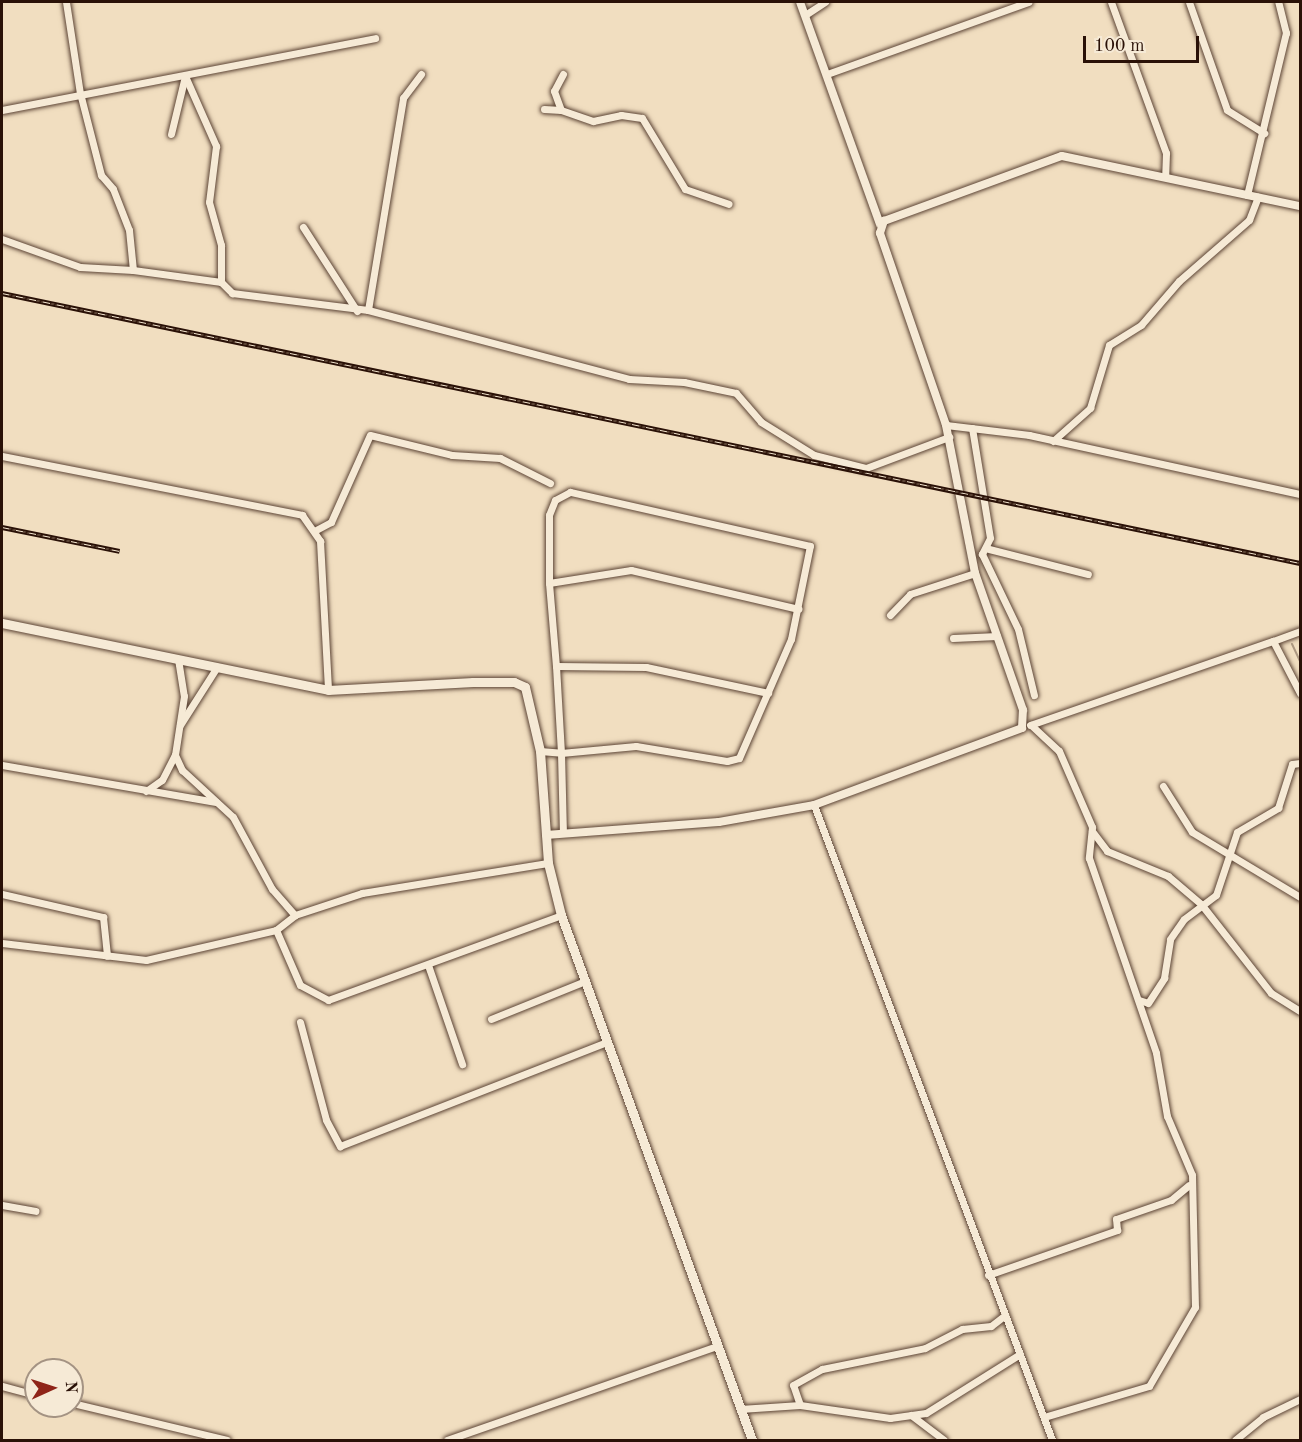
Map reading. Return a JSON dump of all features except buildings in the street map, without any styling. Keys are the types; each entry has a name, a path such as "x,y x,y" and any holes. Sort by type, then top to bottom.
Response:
{"main road":[{"path":"2,623 327,690 514,682 530,696 540,751 548,863 561,915 752,1440"}],"street":[{"path":"66,2 80,93 101,175 113,189 129,230 133,270"},
{"path":"800,2 880,224 946,425 975,573 1028,724 1059,751 1092,831 1107,851 1168,876 1201,904 1271,993 1300,1011"},
{"path":"805,15 825,2"},
{"path":"827,74 1024,2"},
{"path":"1111,2 1166,153 1165,177"},
{"path":"1190,2 1227,110 1264,133"},
{"path":"1247,195 1264,133 1286,33 1278,2"},
{"path":"2,110 80,93 185,76 375,38"},
{"path":"368,310 403,98 421,74"},
{"path":"561,110 554,91 562,74"},
{"path":"171,134 185,76"},
{"path":"185,76 197,93 216,146 209,191 221,245 221,282"},
{"path":"543,109 561,110 593,121 621,115 642,118 685,189 729,204"},
{"path":"880,224 1054,157 1080,156 1300,207"},
{"path":"1053,441 1094,401 1109,345 1141,325 1179,281 1249,220 1258,197"},
{"path":"303,227 357,311"},
{"path":"2,239 80,267 133,270 221,282 232,293 357,311 368,310 558,362 591,365 629,379 684,382 736,393 761,422 814,455 866,468 949,437"},
{"path":"946,425 1053,441 1300,494"},
{"path":"972,428 989,549"},
{"path":"316,530 331,522 370,435 452,455 500,458 550,483"},
{"path":"2,456 292,509 316,530 327,690"},
{"path":"540,751 561,753 636,746 739,758 768,693 799,609 811,555 807,542 570,492 551,507 549,583 561,753 563,833"},
{"path":"1034,695 1018,629 982,554 989,549 1088,574"},
{"path":"549,583 631,570 799,609"},
{"path":"890,615 910,594 975,573"},
{"path":"546,835 719,822 814,805 1013,735 1028,724 1300,631"},
{"path":"953,638 997,636"},
{"path":"1273,641 1300,693"},
{"path":"146,791 162,780 175,755 184,696 178,659"},
{"path":"556,666 646,667 768,693"},
{"path":"178,727 217,667"},
{"path":"175,755 182,770 233,817 272,889 295,915"},
{"path":"1139,1000 1148,1003 1164,978 1170,939 1201,904 1216,895 1232,854 1237,831 1278,808 1292,764 1300,763"},
{"path":"2,765 216,802"},
{"path":"1163,786 1192,832 1300,897"},
{"path":"814,805 988,1275 1052,1440"},
{"path":"1044,1417 1149,1386 1188,1324 1195,1307 1189,1185 1192,1175 1167,1116 1139,1000 1088,854 1092,831"},
{"path":"2,943 146,960 276,930 295,915 362,893 548,863"},
{"path":"2,894 103,917 107,956"},
{"path":"276,930 300,985 328,1000 561,915"},
{"path":"428,965 462,1064"},
{"path":"491,1019 585,981"},
{"path":"300,1022 326,1120 340,1146 607,1042"},
{"path":"988,1275 1117,1230 1116,1219 1171,1200 1189,1185"},
{"path":"2,1205 35,1211"},
{"path":"800,1405 793,1385 822,1369 925,1348 962,1329 991,1326 1005,1315"},
{"path":"447,1440 717,1346"},
{"path":"740,1409 800,1405 890,1418 926,1413 1020,1354"},
{"path":"2,1386 24,1392"},
{"path":"1235,1440 1263,1417 1300,1399"},
{"path":"84,1406 227,1440"},
{"path":"911,1415 944,1440"}],"waterway":[{"path":"1292,644 1300,661"}],"railway":[{"path":"2,293 1300,563"},
{"path":"2,527 120,551"}]}
